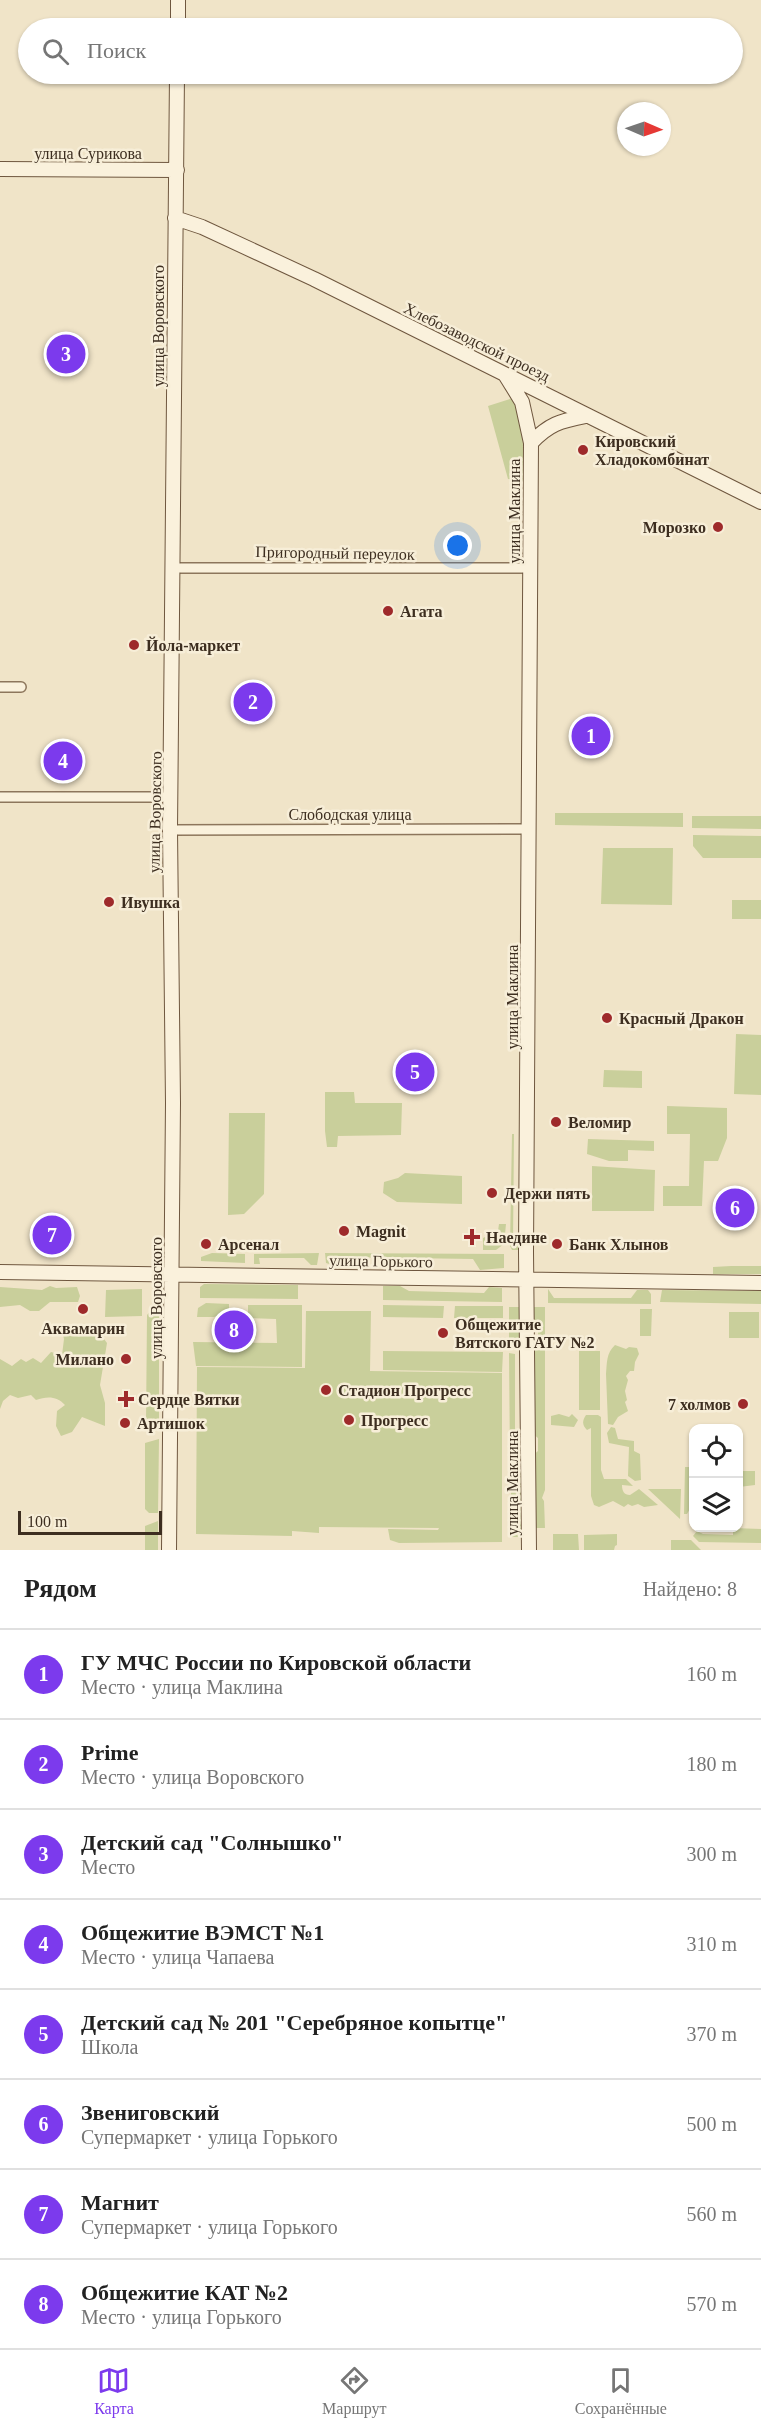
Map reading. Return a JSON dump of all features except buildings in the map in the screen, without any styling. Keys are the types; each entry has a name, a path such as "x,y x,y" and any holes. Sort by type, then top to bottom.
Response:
{"street":[{"path":"178,0 178,18"},
{"name":"улица Воровского","path":"169,1550 172,1273 170,830 177,84"},
{"name":"улица Сурикова","path":"0,169 177,170"},
{"name":"Хлебозаводской проезд","path":"175,218 202,227 314,279 761,502"},
{"name":"улица Маклина","path":"506,376 522,402 531,443 526,1280 529,1550"},
{"name":"улица Маклина","path":"531,443 545,428 558,422 586,416"},
{"name":"Пригородный переулок","path":"174,568 531,568"},
{"path":"0,687 21,687"},
{"path":"0,797 172,797"},
{"name":"Слободская улица","path":"170,830 530,829"},
{"name":"улица Горького","path":"0,1272 761,1283"}],"green space":[{"path":"513,398 522,426 525,481 508,479 488,406"},
{"path":"555,813 683,813 683,827 555,825"},
{"path":"692,816 761,816 761,829 692,828"},
{"path":"693,835 761,836 761,858 703,858 693,846"},
{"path":"603,848 673,848 672,905 601,904"},
{"path":"732,900 761,900 761,919 732,919"},
{"path":"736,1034 761,1035 761,1095 734,1094"},
{"path":"604,1070 642,1071 642,1088 603,1087"},
{"path":"325,1092 354,1092 355,1103 402,1103 401,1135 338,1136 337,1147 327,1147"},
{"path":"667,1106 727,1108 727,1138 718,1161 704,1161 702,1206 663,1206 663,1186 689,1186 690,1134 667,1134"},
{"path":"229,1113 265,1113 264,1194 244,1214 228,1215"},
{"path":"512,1134 514,1134 513,1242 520,1246 520,1250 512,1250 510,1246"},
{"path":"588,1139 654,1141 654,1151 628,1150 628,1161 609,1161 587,1154"},
{"path":"592,1166 655,1170 654,1211 592,1211"},
{"path":"405,1173 462,1176 462,1204 397,1202 383,1193 384,1182 398,1178"},
{"path":"499,1224 506,1224 504,1244 496,1250 483,1250 483,1238 498,1231"},
{"path":"212,1253 245,1254 245,1263 201,1261 201,1257"},
{"path":"319,1253 317,1265 311,1265 304,1258 259,1258 260,1264 254,1264 254,1254"},
{"path":"325,1253 504,1254 504,1268 480,1270 473,1259 341,1257 336,1266 326,1263"},
{"path":"761,1266 761,1274 713,1274 713,1267"},
{"path":"204,1284 298,1285 298,1299 200,1298 200,1287"},
{"path":"50,1286 77,1287 80,1296 78,1302 50,1302 39,1311 30,1311 20,1305 0,1307 0,1287 42,1290"},
{"path":"383,1286 400,1286 409,1291 484,1293 489,1287 502,1288 502,1302 383,1300"},
{"path":"142,1289 142,1316 105,1317 106,1290"},
{"path":"548,1289 554,1298 631,1298 637,1290 648,1290 651,1294 651,1304 548,1303"},
{"path":"662,1290 761,1291 761,1304 660,1302"},
{"path":"206,1303 229,1304 229,1312 214,1317 197,1317 198,1308"},
{"path":"248,1305 302,1305 302,1367 196,1366 193,1342 277,1343 276,1319 248,1318"},
{"path":"383,1305 444,1306 443,1318 383,1317"},
{"path":"455,1306 503,1306 503,1318 454,1318"},
{"path":"159,1307 159,1427 153,1427 146,1423 147,1315 153,1308"},
{"path":"509,1307 522,1307 522,1342 509,1342"},
{"path":"532,1307 545,1307 545,1339 532,1341 532,1336 538,1336 538,1328 532,1327"},
{"path":"640,1309 652,1309 651,1336 640,1336"},
{"name":"Прогресс","path":"306,1311 371,1311 370,1371 502,1373 502,1542 399,1543 390,1540 388,1529 438,1530 439,1528 319,1527 319,1533 292,1531 292,1536 196,1534 197,1367 305,1368"},
{"path":"729,1312 759,1312 759,1338 729,1338"},
{"path":"71,1327 80,1333 89,1327 101,1335 107,1343 100,1385 105,1403 105,1426 82,1417 72,1432 61,1436 56,1426 57,1411 65,1405 55,1398 36,1400 31,1395 18,1398 10,1395 3,1401 0,1409 0,1359 12,1366 21,1359 26,1362 33,1358 41,1363 51,1352 62,1355 64,1339 62,1330"},
{"path":"615,1345 626,1349 637,1348 639,1354 634,1371 630,1371 626,1376 628,1380 625,1402 628,1411 618,1417 613,1425 608,1424 606,1374 608,1355"},
{"path":"545,1347 545,1490 542,1498 545,1528 535,1528 532,1456 538,1451 538,1438 533,1434 533,1349"},
{"path":"383,1351 503,1352 502,1372 383,1370"},
{"path":"579,1351 600,1351 600,1410 579,1410"},
{"path":"509,1353 515,1354 515,1440 524,1445 524,1457 512,1462 510,1462"},
{"path":"559,1414 569,1417 572,1414 578,1420 574,1427 551,1425 551,1416"},
{"path":"586,1415 601,1417 601,1470 604,1479 626,1479 633,1486 622,1485 625,1493 630,1495 639,1489 658,1505 644,1507 638,1504 632,1506 628,1504 624,1507 613,1501 599,1507 594,1505 591,1496 591,1428 587,1430 583,1425"},
{"path":"611,1427 615,1428 618,1439 634,1441 634,1451 640,1454 641,1480 635,1481 628,1476 629,1447 609,1443 607,1433"},
{"path":"159,1439 158,1513 149,1513 145,1509 145,1443"},
{"path":"685,1467 689,1467 689,1510 684,1514"},
{"path":"511,1471 523,1471 524,1537 511,1537"},
{"path":"743,1471 755,1471 755,1485 743,1486"},
{"path":"648,1489 681,1489 680,1519"},
{"path":"158,1521 158,1550 145,1550 145,1526"},
{"path":"743,1528 761,1529 761,1543 699,1542 693,1536 696,1532 733,1535 733,1532 743,1532"},
{"path":"553,1534 578,1534 579,1550 553,1550"},
{"path":"617,1534 617,1545 614,1550 584,1550 584,1535"},
{"path":"671,1540 691,1540 701,1550 671,1550"}],"place":[{"name":"Детский сад \"Солнышко\"","path":"66,354"},
{"name":"Кировский Хладокомбинат","path":"583,450"},
{"name":"Морозко","path":"718,527"},
{"name":"Агата","path":"388,611"},
{"name":"Йола-маркет","path":"134,645"},
{"name":"Prime","path":"253,702"},
{"name":"ГУ МЧС России по Кировской области","path":"591,736"},
{"name":"Общежитие ВЭМСТ №1","path":"63,761"},
{"name":"Ивушка","path":"109,902"},
{"name":"Красный Дракон","path":"607,1018"},
{"name":"Детский сад № 201 \"Серебряное копытце\"","path":"415,1072"},
{"name":"Веломир","path":"556,1122"},
{"name":"Держи пять","path":"492,1193"},
{"name":"Звениговский","path":"735,1208"},
{"name":"Magnit","path":"344,1231"},
{"name":"Магнит","path":"52,1235"},
{"name":"Наедине","path":"472,1237"},
{"name":"Арсенал","path":"206,1244"},
{"name":"Банк Хлынов","path":"557,1244"},
{"name":"Аквамарин","path":"83,1309"},
{"name":"Общежитие КАТ №2","path":"234,1330"},
{"name":"Общежитие Вятского ГАТУ №2","path":"443,1333"},
{"name":"Милано","path":"126,1359"},
{"name":"Стадион Прогресс","path":"326,1390"},
{"name":"Сердце Вятки","path":"126,1399"},
{"name":"7 холмов","path":"743,1404"},
{"name":"Прогресс","path":"349,1420"},
{"name":"Артишок","path":"125,1423"}]}
